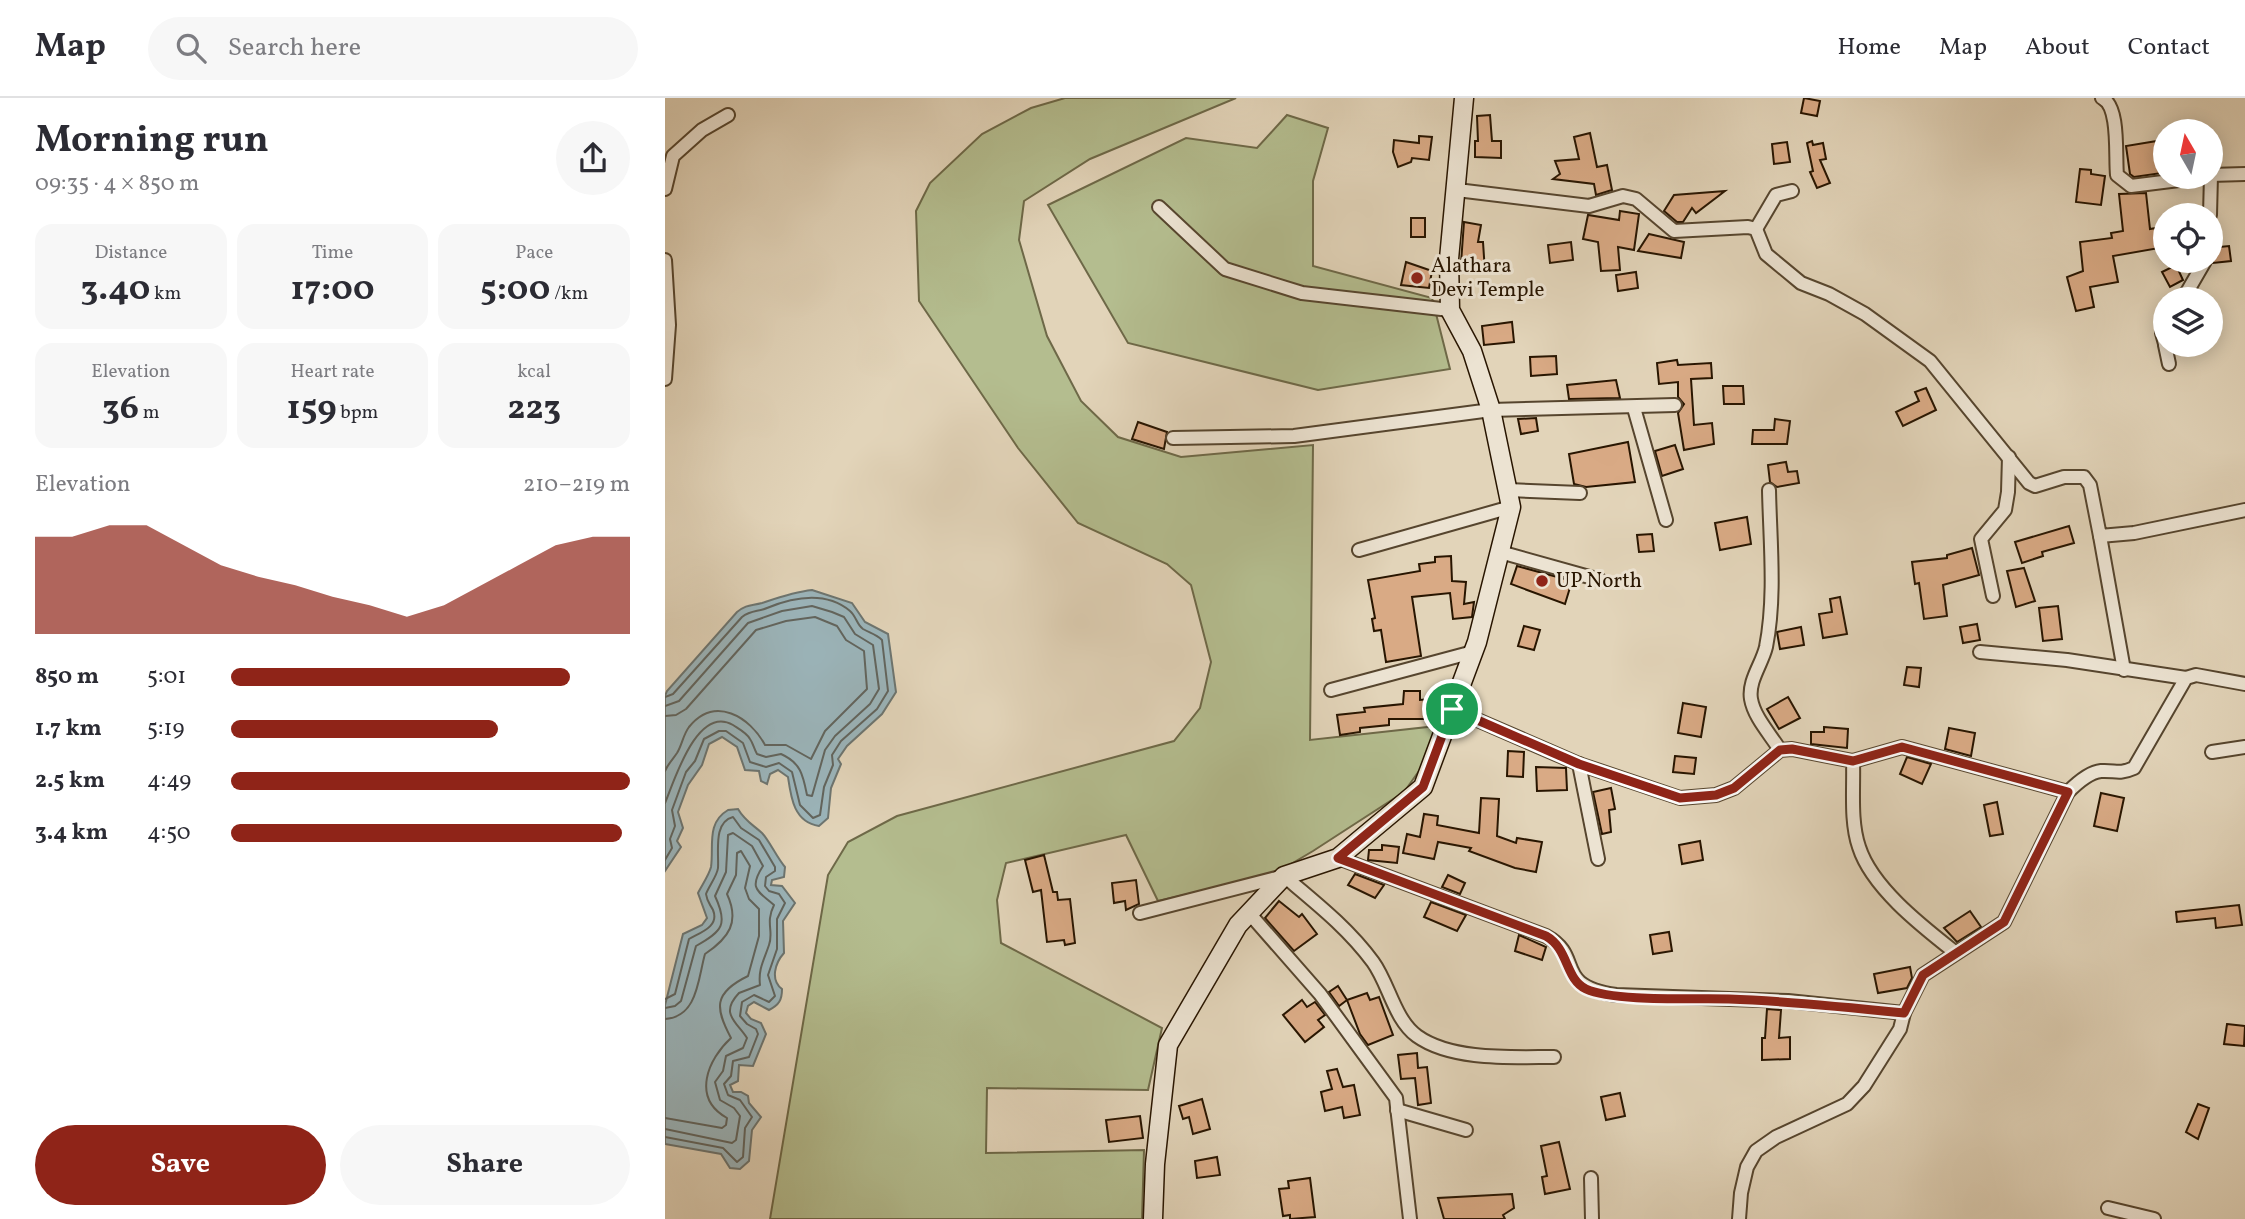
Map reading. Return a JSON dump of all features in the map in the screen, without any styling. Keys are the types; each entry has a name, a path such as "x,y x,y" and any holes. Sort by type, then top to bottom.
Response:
{"street":[{"path":"1140,913 1284,876 1338,858 1423,787 1473,652 1500,552 1510,499 1491,410 1472,351 1450,310 1449,260 1464,98"},
{"path":"2102,98 2107,100 2115,115 2114,150 2117,175 2131,186 2153,183"},
{"path":"665,189 673,156 702,130 728,115"},
{"path":"2223,175 2245,174"},
{"path":"1457,190 1589,206 1623,196 1636,199 1674,231 1748,227 1756,229"},
{"path":"1756,229 1776,195 1793,191"},
{"path":"1159,207 1225,269 1301,293 1450,310"},
{"path":"1756,229 1766,254 1801,283 1829,294 1865,314 1930,361 2029,483 2035,486 2064,477 2084,477 2090,485 2124,670"},
{"path":"665,260 669,324 665,379"},
{"path":"2168,357 2169,364"},
{"path":"1173,438 1294,436 1491,410 1675,405"},
{"path":"1635,408 1666,520"},
{"path":"1993,596 1981,539 2005,510 2009,457"},
{"path":"1769,490 1771,579 1766,641 1750,693 1754,711 1780,750"},
{"path":"1359,550 1510,499 1580,493"},
{"path":"2100,536 2134,533 2245,510"},
{"path":"1500,552 1600,580"},
{"path":"1331,690 1473,652"},
{"path":"1980,652 2067,660 2186,678 2196,675 2245,684"},
{"path":"1739,1219 1744,1180 1756,1151 1776,1137 1847,1104 1864,1086 1900,1029 1904,1013 1923,975 2004,922 2068,792 2076,784 2100,771 2120,774 2134,768 2186,678"},
{"path":"1452,709 1579,764 1680,798 1700,798 1734,788 1780,750 1792,749 1853,761 1902,747 2068,792"},
{"path":"2212,752 2245,747"},
{"path":"1853,761 1859,847 1876,879 1928,931 1956,953"},
{"path":"1579,764 1598,859"},
{"path":"1338,858 1546,936 1559,945 1576,981 1595,992 1788,1001 1904,1013"},
{"path":"1153,1219 1155,1164 1168,1045 1238,925 1284,876"},
{"path":"1284,876 1333,917 1375,964 1405,1022 1416,1035 1435,1046 1483,1056 1554,1057"},
{"path":"1249,913 1320,995 1396,1098 1410,1219"},
{"path":"1397,1110 1466,1130"},
{"path":"1591,1178 1592,1219"},
{"path":"2108,1208 2154,1219"}],"green space":[{"path":"1065,98 1236,98 1090,159 1024,201 1019,240 1047,336 1081,401 1118,437 1181,457 1313,445 1310,740 1437,726 1429,757 1404,792 1274,874 1158,901 1126,835 1006,863 997,900 1001,943 1162,1028 1148,1090 987,1088 986,1153 1144,1150 1142,1219 770,1219 828,875 848,842 897,816 1174,741 1200,708 1211,662 1191,585 1167,564 1078,523 1018,448 919,301 916,211 930,183 982,134 1031,108"},
{"path":"1287,115 1328,128 1313,181 1313,266 1432,298 1450,369 1318,390 1128,343 1048,205 1186,138 1257,148"}],"water":[{"path":"812,590 852,603 865,622 888,634 896,692 882,714 847,746 838,759 841,764 831,788 828,818 819,826 804,820 795,808 788,777 778,770 770,774 767,784 761,781 759,771 745,770 737,747 722,737 709,744 702,765 688,785 678,812 683,828 677,841 681,847 665,871 667,691 740,609"},
{"path":"738,809 765,836 785,867 784,877 772,880 771,885 782,886 795,903 783,921 784,953 775,971 776,981 782,989 781,999 769,1010 754,1002 748,1006 746,1013 751,1019 761,1023 766,1034 753,1066 739,1065 738,1081 730,1085 733,1092 748,1096 749,1103 761,1117 752,1130 749,1161 740,1169 730,1168 721,1154 665,1144 665,1005 683,934 702,925 707,918 698,893 711,867 712,835 716,821 728,810"}],"building":[{"path":"1804,98 1820,101 1817,116 1801,113"},
{"path":"1490,115 1492,141 1501,141 1501,158 1475,157 1475,141 1478,141 1477,116"},
{"path":"1590,133 1597,167 1607,165 1612,190 1596,195 1594,184 1553,179 1560,174 1555,161 1579,159 1574,137"},
{"path":"1419,136 1432,137 1429,160 1412,158 1411,162 1398,167 1393,152 1394,140 1419,143"},
{"path":"1812,141 1813,145 1823,143 1826,159 1820,160 1830,183 1817,188 1810,172 1813,171 1807,143"},
{"path":"1787,142 1790,162 1774,164 1772,144"},
{"path":"2153,142 2153,174 2134,177 2130,174 2126,146"},
{"path":"2080,169 2105,176 2101,205 2076,202"},
{"path":"1725,191 1696,213 1692,208 1683,222 1677,222 1664,211 1674,195"},
{"path":"2146,193 2150,229 2153,228 2153,249 2113,256 2118,282 2090,287 2094,307 2076,311 2067,277 2083,271 2080,242 2112,238 2111,233 2123,231 2119,194"},
{"path":"1620,211 1639,214 1634,250 1618,247 1620,270 1601,271 1598,242 1583,239 1588,215 1619,220"},
{"path":"1411,218 1425,218 1425,237 1411,237"},
{"path":"1464,222 1481,225 1478,242 1483,242 1485,272 1473,272 1473,262 1461,263"},
{"path":"1649,234 1684,242 1681,258 1638,251"},
{"path":"1571,242 1573,260 1550,263 1548,245"},
{"path":"2229,246 2231,261 2223,262 2223,247"},
{"name":"Alathara Devi Temple","path":"1406,262 1432,271 1429,288 1401,285"},
{"path":"1636,272 1638,288 1618,291 1616,275"},
{"path":"2163,273 2180,273 2183,280 2170,287"},
{"path":"1512,322 1514,342 1484,345 1482,326"},
{"path":"1556,356 1557,374 1531,376 1530,357"},
{"path":"1677,360 1678,365 1711,363 1712,378 1691,379 1694,425 1712,423 1714,444 1684,450 1678,413 1684,404 1678,397 1678,382 1659,384 1657,363"},
{"path":"1616,380 1620,398 1569,399 1567,385"},
{"path":"1723,386 1743,386 1744,404 1724,404"},
{"path":"1926,388 1936,410 1903,426 1896,412 1919,401 1915,392"},
{"path":"1536,418 1538,431 1521,434 1518,419"},
{"path":"1775,419 1790,421 1787,444 1752,444 1753,430 1774,430"},
{"path":"1138,422 1167,432 1164,449 1132,439"},
{"path":"1628,442 1635,482 1586,487 1574,484 1569,454"},
{"path":"1675,445 1683,469 1662,476 1655,451"},
{"path":"1786,462 1788,472 1797,471 1799,483 1777,487 1770,482 1768,465"},
{"path":"1747,517 1751,544 1720,550 1715,523"},
{"path":"2069,526 2074,543 2042,552 2043,556 2022,563 2015,542"},
{"path":"1652,534 1654,551 1639,552 1637,535"},
{"path":"1972,548 1979,575 1943,585 1947,616 1924,619 1919,583 1915,584 1912,562 1947,558 1947,555"},
{"path":"1451,556 1452,581 1466,582 1464,604 1474,602 1472,617 1453,619 1450,593 1412,597 1421,656 1386,662 1381,630 1374,631 1372,619 1375,618 1368,580 1420,571 1419,564 1435,562 1435,557"},
{"name":"UP North","path":"1517,566 1572,581 1565,604 1511,584"},
{"path":"2024,568 2035,601 2016,607 2007,571"},
{"path":"1840,597 1847,634 1823,638 1819,614 1832,612 1830,599"},
{"path":"2058,606 2062,639 2043,641 2039,608"},
{"path":"1977,624 1980,640 1963,643 1960,627"},
{"path":"1524,626 1540,630 1534,650 1518,646"},
{"path":"1801,627 1804,645 1780,649 1777,632"},
{"path":"1907,667 1921,668 1919,687 1904,685"},
{"path":"1404,691 1420,691 1420,700 1441,698 1436,719 1389,719 1389,725 1360,728 1360,732 1340,735 1337,715 1365,712 1364,708 1403,704"},
{"path":"1788,697 1800,718 1779,729 1767,709"},
{"path":"1683,703 1706,707 1701,737 1678,733"},
{"path":"1824,727 1848,729 1847,748 1811,744 1811,732 1824,732"},
{"path":"1949,728 1975,733 1971,756 1945,749"},
{"path":"1508,751 1524,752 1523,777 1507,776"},
{"path":"1675,756 1696,758 1694,774 1673,772"},
{"path":"1907,757 1931,764 1922,784 1900,774"},
{"path":"1536,767 1566,768 1567,790 1537,791"},
{"path":"1611,788 1615,809 1609,810 1611,832 1602,834 1593,792"},
{"path":"2101,793 2124,798 2117,831 2094,826"},
{"path":"1481,798 1499,799 1497,836 1516,843 1517,838 1542,842 1536,872 1515,868 1469,851 1471,848 1438,842 1434,859 1403,853 1407,834 1420,837 1424,814 1438,816 1437,825 1479,833"},
{"path":"1997,802 2003,834 1990,836 1984,805"},
{"path":"1700,841 1703,860 1682,864 1679,845"},
{"path":"1382,845 1399,847 1397,863 1368,860 1369,850 1382,850"},
{"path":"1044,855 1053,892 1057,892 1058,900 1070,899 1075,943 1065,945 1064,940 1047,942 1041,890 1033,892 1025,860"},
{"path":"1355,874 1384,885 1375,898 1348,885"},
{"path":"1448,875 1465,883 1460,894 1442,887"},
{"path":"1136,880 1139,904 1126,910 1125,901 1114,903 1112,883"},
{"path":"1279,901 1299,917 1302,914 1317,934 1294,951 1265,918"},
{"path":"1431,902 1466,915 1457,931 1424,917"},
{"path":"2239,905 2242,925 2216,928 2215,918 2177,922 2176,912"},
{"path":"1970,911 1981,927 1957,942 1944,928"},
{"path":"1669,932 1672,951 1653,954 1650,935"},
{"path":"1519,935 1546,947 1542,960 1515,951"},
{"path":"1910,967 1912,978 1907,988 1878,993 1874,974"},
{"path":"1338,986 1347,1000 1339,1006 1329,992"},
{"path":"1367,993 1370,1000 1379,997 1393,1035 1368,1045 1360,1034 1347,1000"},
{"path":"1302,1000 1307,1007 1315,1002 1325,1015 1318,1020 1324,1027 1305,1042 1283,1015"},
{"path":"1767,1009 1781,1010 1779,1038 1790,1037 1790,1059 1762,1060 1762,1038 1765,1038"},
{"path":"2227,1024 2245,1026 2244,1046 2224,1044"},
{"path":"1417,1053 1418,1068 1427,1067 1431,1103 1418,1105 1415,1078 1401,1079 1398,1055"},
{"path":"1337,1069 1343,1087 1354,1085 1360,1115 1344,1118 1342,1107 1325,1111 1321,1092 1332,1089 1327,1071"},
{"path":"1620,1093 1625,1116 1606,1120 1601,1097"},
{"path":"1202,1099 1210,1129 1193,1134 1189,1117 1183,1119 1179,1106"},
{"path":"2198,1104 2209,1108 2198,1139 2186,1132"},
{"path":"1140,1116 1143,1138 1109,1142 1106,1120"},
{"path":"1559,1142 1570,1189 1545,1194 1542,1177 1547,1176 1541,1146"},
{"path":"1217,1157 1220,1175 1197,1178 1195,1161"},
{"path":"1310,1178 1315,1217 1290,1219 1290,1215 1283,1216 1279,1189 1289,1188 1288,1181"},
{"path":"1512,1194 1514,1208 1503,1215 1505,1219 1444,1219 1438,1198"}],"place":[{"name":"Alathara Devi Temple","path":"1417,278"},
{"name":"UP North","path":"1542,581"}],"route":[{"path":"1452,709 1579,764 1680,798 1700,798 1734,788 1780,750 1792,749 1853,761 1902,747 2068,792 2004,922 1923,975 1916,994 1904,1013 1788,1001 1616,995 1584,988 1576,981 1559,945 1546,936 1338,858 1423,787 1452,709"}]}
